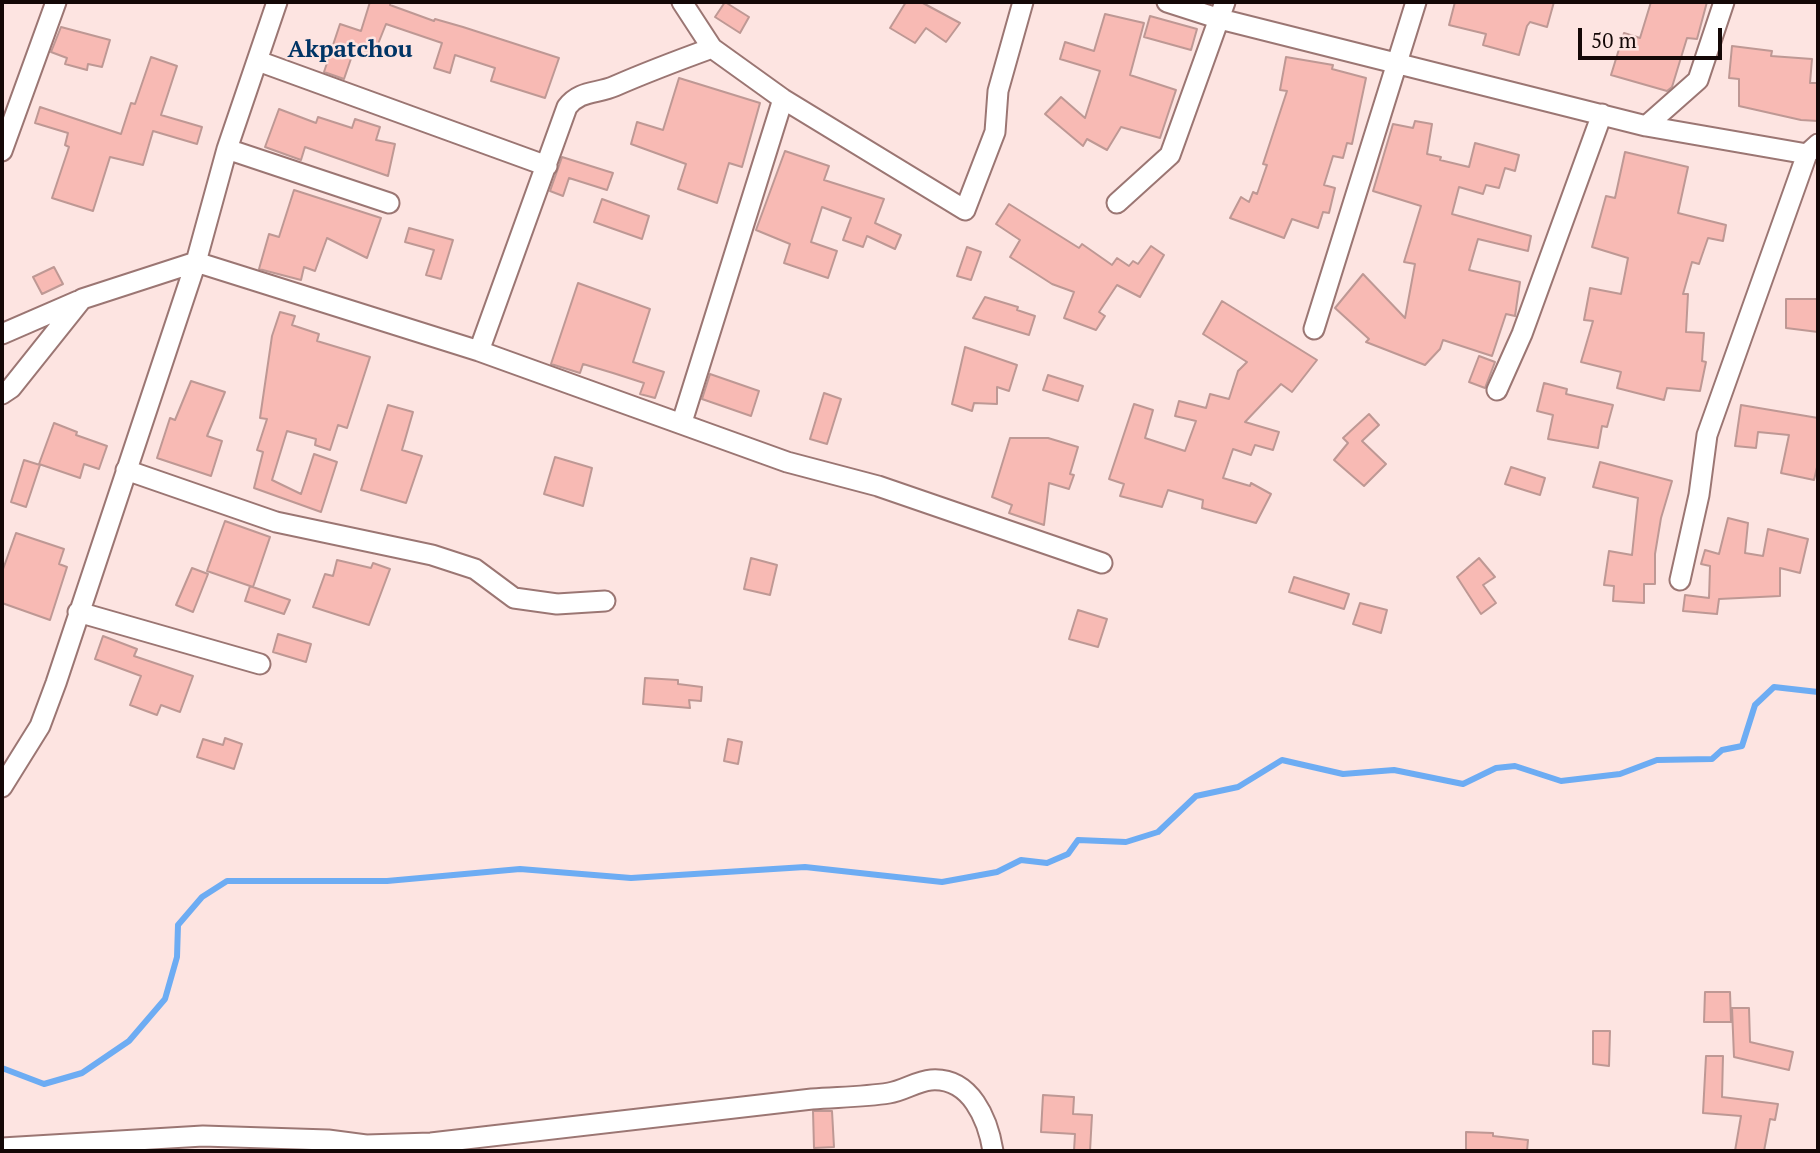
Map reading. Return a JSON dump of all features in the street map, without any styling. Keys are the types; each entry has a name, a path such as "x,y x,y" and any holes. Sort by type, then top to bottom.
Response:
{"street":[{"path":"2,151 56,2"},
{"path":"2,787 40,726 195,262 227,149 277,2"},
{"path":"682,2 712,48 783,99 965,210 995,132 998,90 1023,2"},
{"path":"1167,2 1223,10 1398,62 1646,126 1813,149 1707,435 1699,495 1680,580"},
{"path":"1314,329 1416,2"},
{"path":"1646,126 1698,80 1724,2"},
{"path":"1117,203 1170,155 1223,10"},
{"path":"479,351 567,107 573,100 712,48"},
{"path":"258,61 547,166"},
{"path":"682,422 783,99"},
{"path":"1497,390 1522,334 1602,114"},
{"path":"227,149 388,202"},
{"path":"2,334 82,299 195,262 479,351 787,462 878,486 1102,563"},
{"path":"2,394 11,388 82,299"},
{"path":"126,470 276,522 432,555 475,569 514,598 557,604 605,601"},
{"path":"78,612 260,664"},
{"path":"2,1148 177,1144 274,1138 366,1145 431,1143 812,1099 874,1096 901,1091 931,1080 957,1086 977,1102 990,1129 993,1151"}],"building":[{"path":"370,2 391,2 390,5 434,21 435,19 463,27 559,58 545,98 491,81 495,68 455,55 450,73 434,68 442,43 386,24 374,54 355,47 344,79 324,72 340,24 361,31"},
{"path":"725,2 749,17 740,33 715,17"},
{"path":"906,2 921,2 960,23 946,42 926,28 915,43 890,28"},
{"path":"1455,2 1554,2 1547,27 1530,22 1527,26 1519,55 1483,45 1486,34 1449,25"},
{"path":"1651,2 1707,2 1697,39 1687,38 1672,87 1667,91 1611,75 1624,33 1640,38"},
{"path":"1105,14 1144,23 1130,75 1176,90 1160,138 1121,127 1107,150 1087,139 1083,146 1045,114 1061,97 1085,118 1100,71 1060,59 1065,42 1094,51"},
{"path":"1150,16 1197,29 1191,50 1144,37"},
{"path":"61,27 110,40 102,67 88,64 87,70 65,64 67,58 51,52"},
{"path":"1732,46 1772,51 1771,56 1812,59 1810,83 1818,83 1818,121 1801,120 1739,106 1739,79 1729,78"},
{"path":"151,57 177,66 161,115 202,127 197,144 153,131 143,165 110,157 93,211 52,198 69,147 65,145 68,133 35,123 40,107 121,134 131,103 135,104"},
{"path":"1286,57 1333,65 1332,69 1366,78 1352,144 1347,143 1343,158 1333,156 1324,185 1335,188 1329,213 1323,212 1318,228 1292,219 1284,238 1230,218 1241,197 1249,202 1253,192 1257,194 1267,165 1263,164 1287,91 1280,90"},
{"path":"679,78 760,103 742,167 729,163 717,203 678,189 686,164 631,144 637,122 663,130"},
{"path":"279,109 316,123 318,117 352,128 355,119 380,127 376,140 395,144 388,176 305,147 301,160 265,147"},
{"path":"1415,121 1432,124 1427,154 1441,157 1440,160 1469,167 1475,143 1519,155 1515,171 1505,168 1499,188 1486,185 1483,194 1459,187 1452,214 1531,236 1528,251 1478,239 1469,270 1520,282 1515,316 1506,314 1492,356 1443,340 1440,349 1425,365 1366,342 1369,339 1335,308 1363,274 1405,318 1415,264 1404,262 1421,206 1373,191 1393,124 1413,128"},
{"path":"785,151 829,166 824,180 884,199 875,223 901,235 895,249 867,236 863,247 843,240 851,218 822,207 811,242 837,251 828,278 784,263 790,244 756,230"},
{"path":"1625,152 1688,167 1678,213 1726,225 1723,241 1708,238 1699,264 1692,262 1683,294 1688,294 1686,332 1704,333 1702,361 1706,362 1700,391 1667,388 1664,400 1617,388 1621,372 1581,362 1593,321 1584,320 1590,288 1621,294 1628,258 1592,247 1606,196 1615,198"},
{"path":"562,157 613,173 607,190 569,178 563,196 550,191"},
{"path":"294,190 381,218 367,258 327,238 315,271 304,267 301,280 259,269 269,234 279,237"},
{"path":"602,199 649,216 642,239 594,222"},
{"path":"1009,204 1079,248 1082,244 1112,265 1117,258 1129,266 1133,261 1138,264 1151,246 1164,255 1140,297 1117,285 1099,312 1105,316 1096,330 1064,318 1074,292 1052,284 1010,257 1020,240 996,224"},
{"path":"409,228 453,240 441,279 426,275 434,250 405,242"},
{"path":"967,247 981,252 971,280 957,276"},
{"path":"54,267 63,284 42,294 33,277"},
{"path":"578,283 650,309 633,362 664,372 655,398 640,394 644,383 583,364 580,373 551,364"},
{"path":"985,297 1018,307 1017,310 1035,316 1029,335 973,318"},
{"path":"1786,299 1818,299 1818,332 1786,328"},
{"path":"1222,301 1317,360 1292,392 1281,384 1245,422 1279,432 1273,450 1255,445 1251,455 1233,449 1223,478 1250,486 1251,483 1271,494 1256,523 1202,508 1203,500 1168,490 1162,507 1120,496 1124,484 1109,479 1134,404 1153,410 1145,438 1185,451 1196,421 1175,416 1179,401 1206,408 1210,394 1229,399 1238,371 1247,362 1203,334"},
{"path":"280,312 295,316 292,325 319,334 317,341 370,357 347,428 338,425 330,450 315,445 316,439 287,431 272,480 301,494 314,454 337,462 321,512 254,488 263,452 257,450 267,419 260,418 272,336"},
{"path":"965,347 1017,365 1009,391 997,387 997,404 974,403 972,411 952,404"},
{"path":"1479,356 1495,362 1485,388 1469,382"},
{"path":"710,374 759,391 751,416 702,399"},
{"path":"1048,375 1083,386 1078,401 1043,390"},
{"path":"191,381 225,392 207,436 222,441 211,476 157,458 170,418 175,420"},
{"path":"1544,383 1567,389 1566,394 1613,405 1607,427 1602,426 1598,448 1548,439 1553,415 1537,411"},
{"path":"824,393 841,399 827,444 810,439"},
{"path":"388,405 413,412 402,450 422,456 406,503 361,490"},
{"path":"1741,405 1818,418 1818,463 1814,480 1781,473 1789,435 1758,432 1756,448 1735,446"},
{"path":"1369,414 1379,425 1362,441 1386,464 1364,486 1334,460 1348,443 1343,438"},
{"path":"54,423 77,432 76,435 107,446 99,469 84,464 80,478 39,464"},
{"path":"1010,438 1048,438 1078,447 1070,474 1074,475 1069,489 1049,483 1044,525 1009,513 1012,505 992,497"},
{"path":"555,457 592,468 583,506 544,494"},
{"path":"24,460 40,465 26,507 11,502"},
{"path":"1600,462 1672,481 1661,518 1655,554 1655,584 1644,584 1644,603 1613,601 1614,586 1604,585 1609,551 1632,555 1638,498 1593,487"},
{"path":"1511,467 1545,478 1540,495 1505,484"},
{"path":"1728,518 1748,523 1745,553 1763,556 1768,529 1808,539 1800,573 1780,568 1780,596 1719,599 1717,614 1683,611 1685,595 1709,598 1710,566 1701,564 1705,550 1719,554"},
{"path":"225,521 270,537 253,587 207,571"},
{"path":"16,533 64,549 59,564 67,567 50,620 2,603 2,572"},
{"path":"751,558 777,565 770,595 744,589"},
{"path":"1479,558 1495,577 1483,585 1496,603 1481,614 1457,577"},
{"path":"337,560 371,568 373,563 390,569 369,625 313,607 325,574 333,576"},
{"path":"192,568 208,574 193,612 176,605"},
{"path":"1294,577 1349,594 1344,609 1289,592"},
{"path":"250,586 290,600 284,614 245,601"},
{"path":"1360,603 1387,610 1381,633 1353,624"},
{"path":"1078,610 1107,619 1098,647 1069,639"},
{"path":"278,634 311,644 306,662 273,652"},
{"path":"103,636 137,649 134,656 193,676 180,712 161,705 157,715 130,705 141,676 95,659"},
{"path":"645,678 678,680 678,684 702,687 701,701 689,700 690,708 643,704"},
{"path":"225,738 242,744 234,769 197,757 203,739 223,745"},
{"path":"728,739 742,742 738,764 724,761"},
{"path":"1705,992 1730,992 1731,1022 1704,1022"},
{"path":"1732,1008 1749,1008 1750,1042 1793,1052 1789,1070 1734,1057"},
{"path":"1593,1031 1610,1031 1609,1066 1593,1064"},
{"path":"1706,1056 1723,1056 1722,1097 1778,1104 1775,1120 1770,1119 1764,1151 1735,1151 1741,1116 1703,1113"},
{"path":"1043,1095 1074,1097 1073,1114 1092,1115 1090,1151 1074,1151 1075,1134 1041,1132"},
{"path":"813,1111 832,1111 834,1147 814,1148"},
{"path":"1466,1132 1493,1133 1493,1136 1528,1140 1527,1151 1466,1150"}],"waterway":[{"path":"2,1068 44,1084 82,1073 129,1041 165,999 177,957 178,925 202,897 227,881 387,881 520,869 631,878 805,867 942,882 997,872 1021,860 1047,863 1068,854 1078,840 1126,842 1158,832 1196,796 1238,787 1282,760 1343,774 1394,770 1463,784 1496,768 1515,766 1561,781 1620,774 1657,760 1712,759 1722,750 1742,746 1755,705 1774,687 1818,692"}],"district":[{"name":"Akpatchou","path":"350,50"}]}
